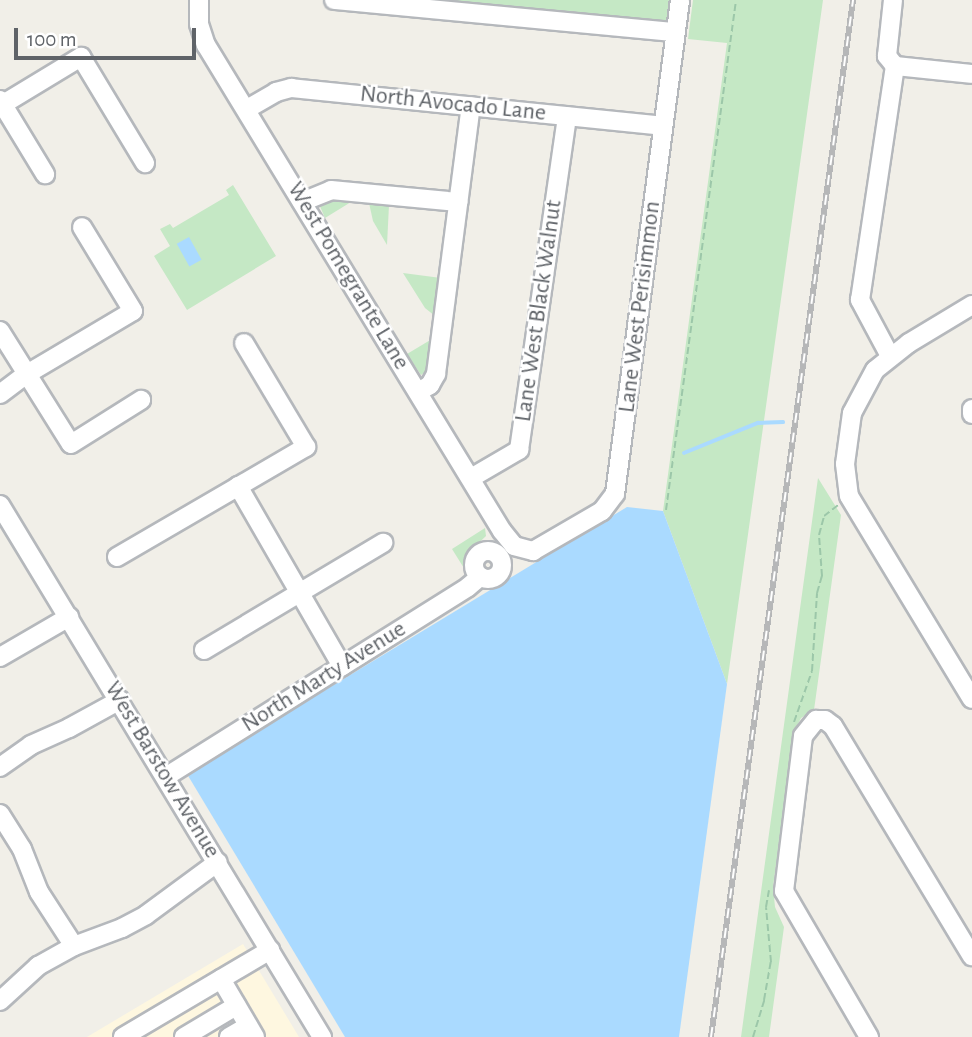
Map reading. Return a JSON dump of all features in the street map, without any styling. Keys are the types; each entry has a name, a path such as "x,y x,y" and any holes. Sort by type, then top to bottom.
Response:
{"street":[{"name":"West Pomegrante Lane","path":"200,0 199,23 206,45 247,108 502,531 514,546"},
{"path":"334,0 400,4 675,32"},
{"name":"Lane West Perisimmon","path":"514,546 533,551 541,547 602,510 615,494 680,0"},
{"path":"893,0 887,56 895,66 972,74"},
{"path":"46,174 1,103 81,57 145,163"},
{"path":"890,356 860,300 895,66"},
{"name":"North Avocado Lane","path":"247,108 276,92 291,88 663,126"},
{"path":"418,392 430,385 436,374 471,106"},
{"name":"Lane West Black Walnut","path":"471,478 519,450 567,116"},
{"path":"302,202 322,191 331,190 458,202"},
{"path":"0,394 27,374 133,311 82,227"},
{"path":"972,305 890,356 875,370 852,413 845,464 849,496 972,699"},
{"path":"0,331 71,444 141,400"},
{"path":"117,557 306,447 244,343"},
{"path":"972,409 972,414"},
{"path":"238,486 342,666"},
{"name":"West Barstow Avenue","path":"0,505 167,776 322,1037"},
{"path":"480,577 475,571 475,562 502,531"},
{"path":"204,650 383,543"},
{"name":"North Marty Avenue","path":"167,776 480,577 495,577 514,546"},
{"path":"483,553 495,554 502,565"},
{"path":"0,657 69,617"},
{"path":"0,767 31,745 69,728 120,699"},
{"path":"869,1037 784,891 803,736 816,720 825,720 833,726 972,956"},
{"path":"0,814 22,849 39,892 74,946"},
{"path":"0,1001 37,966 74,946 146,915 218,862"},
{"path":"123,1037 270,950"},
{"path":"221,979 252,1031 229,1037"},
{"path":"184,1037 236,1006"}],"path":[{"path":"666,510 736,0"}],"shaded area":[{"path":"243,944 299,1037 87,1037"}],"green space":[{"path":"436,0 671,1 669,22 665,23"},
{"path":"693,0 823,0 727,684 663,511 727,43 688,39"},
{"path":"233,185 276,256 187,310 154,256 170,246 160,229 170,224 173,228 229,195 226,190"},
{"path":"331,198 351,202 325,218 319,204"},
{"path":"369,203 389,205 387,245 373,221"},
{"path":"403,273 441,278 435,316 425,308"},
{"path":"432,339 428,370 421,375 407,354"},
{"path":"818,478 841,515 814,710 801,718 794,732 773,887 775,907 784,927 769,1037 741,1037"},
{"path":"485,528 486,536 468,553 467,573 452,549"}],"water":[{"path":"189,237 202,260 189,267 177,244"},
{"path":"627,507 663,511 727,684 679,1037 345,1037 187,774"}],"waterway":[{"path":"684,453 758,423 783,422"}],"railway":[{"path":"711,1037 853,0"}]}
